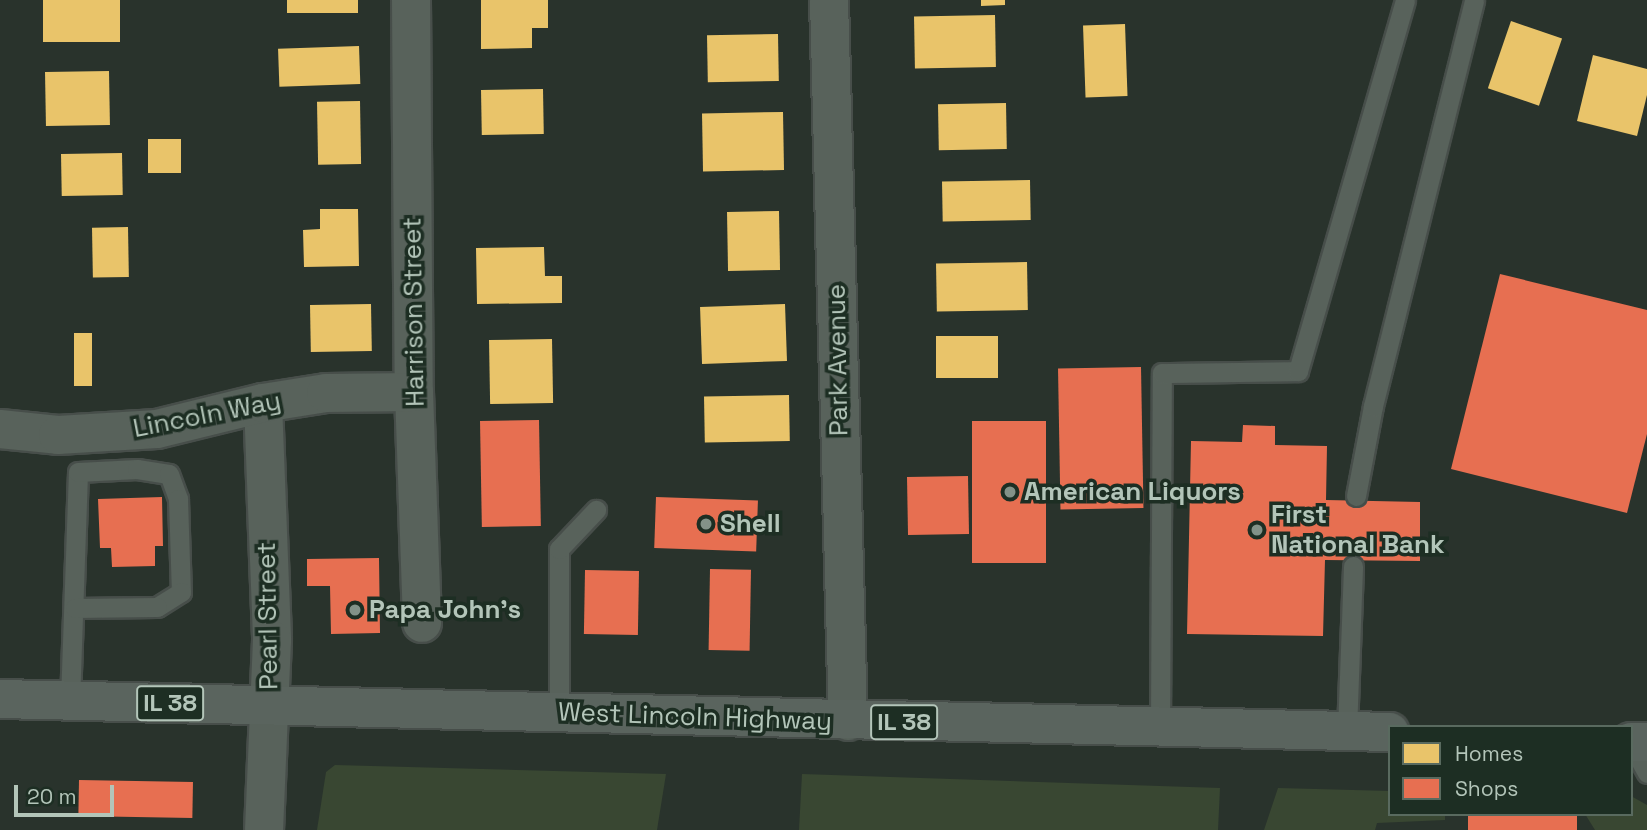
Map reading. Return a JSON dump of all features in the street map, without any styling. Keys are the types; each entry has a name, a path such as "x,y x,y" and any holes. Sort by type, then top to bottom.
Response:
{"main road":[{"name":"West Lincoln Highway","path":"0,699 1388,732"}],"street":[{"name":"Harrison Street","path":"411,0 414,392 422,623"},
{"name":"Park Avenue","path":"829,0 848,721"},
{"name":"Lincoln Way","path":"0,429 58,435 157,429 262,403 326,393 414,392"},
{"name":"Pearl Street","path":"262,403 272,640 264,830"}],"lane":[{"path":"1160,727 1163,373 1298,371 1405,0"},
{"path":"1356,496 1370,418 1474,0"},
{"path":"70,701 78,472 137,469 169,474 178,499 181,592 157,607 75,608"},
{"path":"559,713 559,549 596,510"},
{"path":"1347,731 1353,566"},
{"path":"1633,747 1647,773"}],"green space":[{"path":"335,765 666,774 657,830 317,830 326,772"},
{"path":"802,774 1220,788 1218,830 799,830"},
{"path":"1278,788 1388,791 1388,816 1445,816 1445,820 1377,823 1375,830 1264,830"},
{"path":"1633,797 1647,805 1647,830 1595,830 1586,816 1633,816"}],"building: Homes":[{"path":"43,0 120,0 120,42 43,42"},
{"path":"287,0 358,0 358,13 287,13"},
{"path":"481,0 548,0 548,28 532,28 532,48 481,49"},
{"path":"981,0 1005,0 1005,5 981,6"},
{"path":"995,15 996,67 915,68 914,16"},
{"path":"1511,21 1562,39 1539,106 1488,88"},
{"path":"1125,24 1128,96 1086,97 1083,25"},
{"path":"778,34 779,81 708,82 707,35"},
{"path":"359,46 360,84 279,87 278,49"},
{"path":"1593,55 1647,69 1647,95 1637,136 1577,121"},
{"path":"109,71 110,125 46,126 45,72"},
{"path":"543,89 544,134 482,135 481,90"},
{"path":"360,101 361,164 318,165 317,102"},
{"path":"1006,103 1007,149 939,150 938,104"},
{"path":"783,112 784,170 703,171 702,113"},
{"path":"148,139 181,139 181,173 148,173"},
{"path":"122,153 123,195 62,196 61,154"},
{"path":"1030,180 1031,220 943,222 942,182"},
{"path":"320,209 358,209 359,266 304,267 303,230 320,229"},
{"path":"779,211 780,270 728,271 727,212"},
{"path":"128,227 129,277 93,278 92,228"},
{"path":"544,247 545,276 562,276 562,303 477,304 476,248"},
{"path":"1027,262 1028,310 937,312 936,264"},
{"path":"371,304 372,351 311,352 310,305"},
{"path":"785,304 787,361 702,364 700,307"},
{"path":"74,333 92,333 92,386 74,386"},
{"path":"936,336 998,336 998,378 936,378"},
{"path":"552,339 553,403 490,404 489,340"},
{"path":"789,395 790,441 705,442 704,396"}],"building: Shops":[{"path":"1500,274 1647,310 1647,434 1627,513 1451,469"},
{"path":"1141,367 1143,508 1060,509 1058,368"},
{"path":"539,420 541,526 482,527 480,421"},
{"name":"American Liquors","path":"972,421 1046,421 1046,563 972,563"},
{"name":"First National Bank","path":"1243,425 1275,426 1275,445 1327,446 1326,500 1420,502 1420,561 1325,560 1323,636 1187,634 1191,441 1242,442"},
{"path":"968,476 969,534 908,535 907,477"},
{"path":"162,497 163,546 155,546 155,566 112,567 111,548 100,548 98,499"},
{"name":"Shell","path":"656,497 758,501 756,552 654,548"},
{"name":"Papa John's","path":"379,558 380,633 331,634 330,586 307,586 307,559"},
{"name":"Shell","path":"710,569 751,570 750,651 709,650"},
{"path":"585,570 639,571 638,635 584,634"},
{"path":"79,780 193,782 192,818 78,816"},
{"path":"1468,816 1577,816 1577,830 1468,830"}],"place":[{"name":"American Liquors","path":"1010,492"},
{"name":"Shell","path":"706,524"},
{"name":"First National Bank","path":"1257,530"},
{"name":"Papa John's","path":"355,610"}]}
